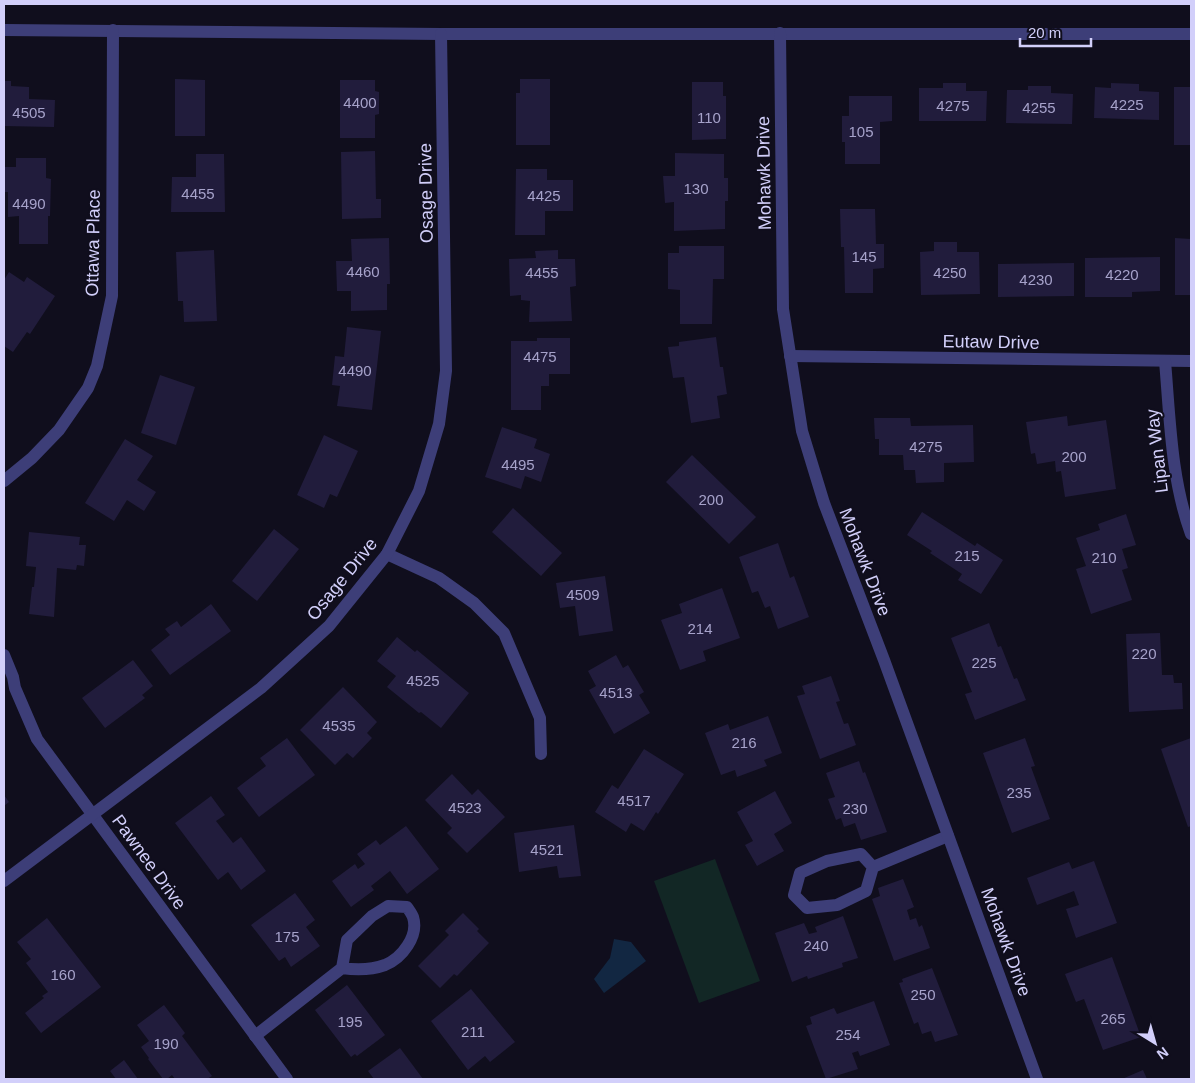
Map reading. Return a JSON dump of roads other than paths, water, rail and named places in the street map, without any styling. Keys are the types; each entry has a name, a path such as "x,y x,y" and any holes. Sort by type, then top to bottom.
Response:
{"street":[{"path":"4,30 441,34 1191,34"},
{"name":"Ottawa Place","path":"4,481 32,458 59,430 88,388 97,366 112,296 113,30"},
{"name":"Mohawk Drive","path":"780,33 783,309 802,431 824,503 884,660 1037,1079"},
{"name":"Osage Drive","path":"4,881 261,688 329,626 387,554 419,491 438,424 446,372 441,34"},
{"name":"Eutaw Drive","path":"790,356 1191,362"},
{"name":"Lipan Way","path":"1165,362 1174,461 1182,511 1191,534"},
{"path":"387,554 439,578 474,603 504,633 540,718 541,754"},
{"name":"Pawnee Drive","path":"4,655 13,677 15,688 37,739 287,1079"},
{"path":"873,867 948,836"},
{"path":"861,854 873,867 866,891 837,905 807,908 794,895 800,873 827,861 861,854"},
{"path":"255,1036 342,968 347,940 372,916 388,906 407,907 413,917 414,934 405,950 386,965 359,970 342,968"}],"water":[{"path":"614,939 631,942 646,961 604,993 594,979 610,958"}]}
